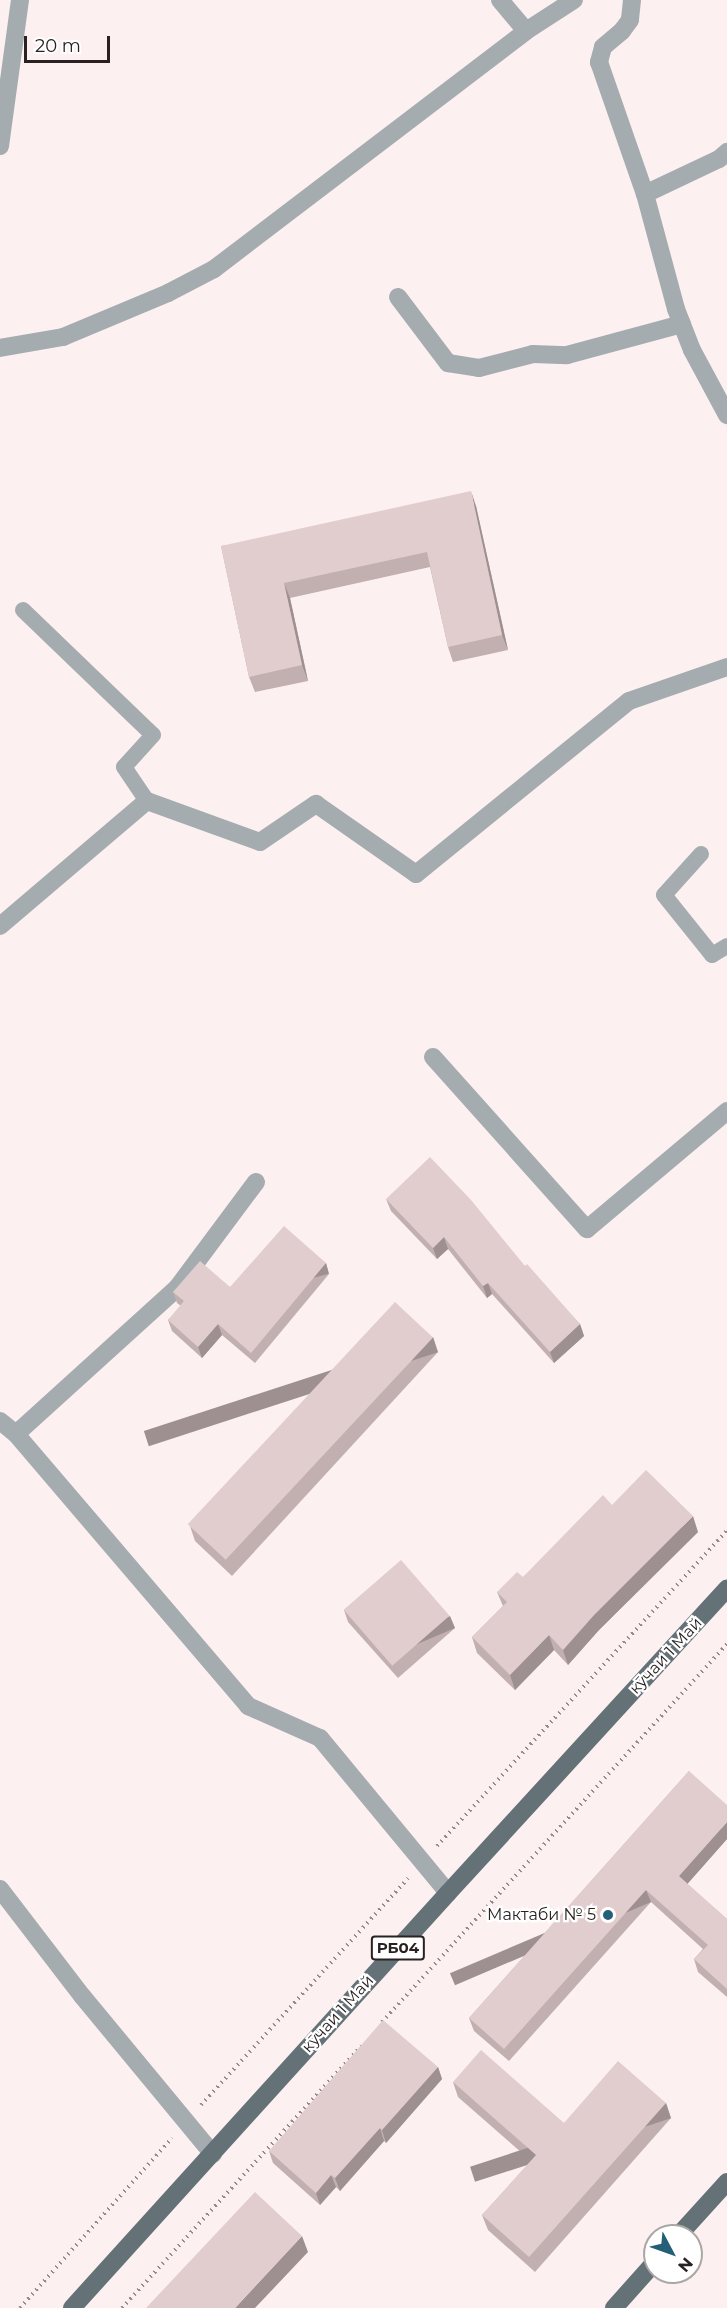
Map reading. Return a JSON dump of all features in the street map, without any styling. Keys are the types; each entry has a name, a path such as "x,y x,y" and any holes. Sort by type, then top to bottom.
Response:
{"main road":[{"name":"кӯчаи 1 Май","path":"72,2308 448,1893 727,1590"},
{"path":"689,2224 727,2181"},
{"path":"614,2308 643,2275"}],"street":[{"path":"0,146 20,0"},
{"path":"500,0 526,31"},
{"path":"0,348 63,337 168,293 214,268 526,31 574,0"},
{"path":"632,0 630,20 622,31 603,47 599,62 645,194 682,324 692,350 727,415"},
{"path":"645,194 719,159 727,152"},
{"path":"398,297 448,363 479,368 533,354 567,355 682,324"},
{"path":"0,926 147,801 260,842 316,804 416,874 629,701 727,667"},
{"path":"433,1057 587,1229 727,1111"},
{"path":"16,1434 177,1288 256,1182"},
{"path":"0,1421 16,1434 248,1706 320,1738 448,1893"},
{"path":"0,1889 83,1996 213,2154"}],"lane":[{"path":"23,610 153,735 124,767 147,801"},
{"path":"701,854 664,895 712,955 727,946"}],"path":[{"path":"20,2308 186,2121 727,1531"},
{"path":"380,2025 727,1644"},
{"path":"122,2308 364,2042"}],"building":[{"path":"471,491 502,635 448,647 427,552 284,583 302,665 249,677 221,546"},
{"path":"430,1157 471,1200 525,1266 527,1264 580,1324 550,1352 488,1283 483,1286 444,1237 433,1248 386,1199"},
{"path":"284,1226 326,1263 251,1353 218,1324 198,1347 168,1320 184,1301 173,1292 200,1261 230,1287"},
{"path":"395,1302 433,1337 226,1560 188,1524"},
{"path":"646,1470 693,1516 594,1615 563,1650 549,1635 510,1675 472,1637 507,1602 497,1592 517,1572 523,1577 603,1495 612,1505"},
{"path":"401,1560 450,1616 392,1666 344,1610"},
{"name":"Мактаби № 5","path":"689,1771 727,1805 727,1822 679,1876 727,1919 727,1989 694,1959 708,1945 646,1890 504,2049 469,2018"},
{"path":"383,2020 438,2067 382,2130 380,2128 335,2178 331,2175 316,2193 269,2151"},
{"path":"481,2050 564,2123 618,2061 666,2103 529,2257 482,2215 536,2155 453,2082"},
{"path":"255,2192 302,2236 235,2308 146,2308"}],"place":[{"name":"Мактаби № 5","path":"608,1915"}]}
